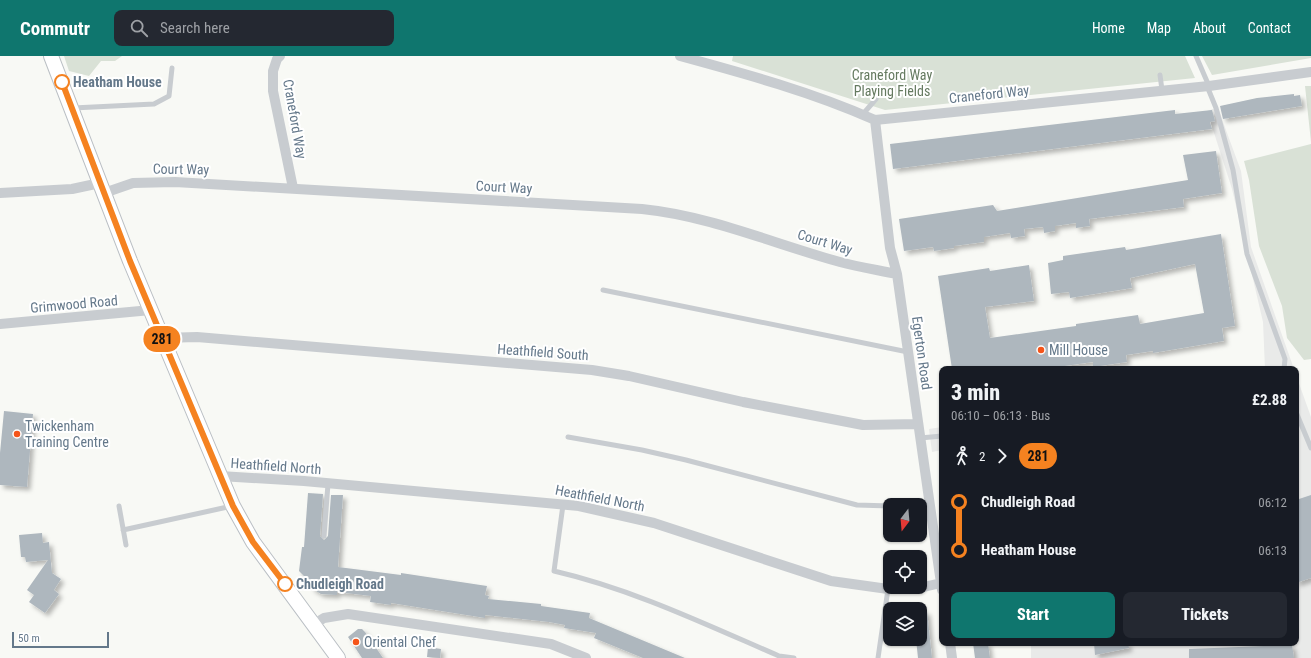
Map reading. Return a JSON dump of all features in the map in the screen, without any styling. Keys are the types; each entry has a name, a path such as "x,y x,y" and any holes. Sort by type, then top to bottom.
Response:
{"main road":[{"path":"51,56 162,338 233,506 253,542 338,658"}],"street":[{"name":"Craneford Way","path":"280,56 276,59 272,71 273,91 293,188"},
{"path":"680,56 741,73 837,103 874,120"},
{"name":"Craneford Way","path":"874,120 1208,86 1311,72"},
{"name":"Egerton Road","path":"874,120 890,248 897,274 920,438 924,498"},
{"name":"Court Way","path":"0,193 102,188 137,182 175,182 671,212 729,227 839,262 897,274"},
{"name":"Grimwood Road","path":"0,324 151,310"},
{"name":"Heathfield South","path":"162,338 197,337 404,356 592,370 629,376 743,402 862,425 918,424"},
{"name":"Heathfield North","path":"220,476 579,506 654,523 831,581 883,588"},
{"name":"Egerton Road","path":"927,515 939,577"},
{"name":"Heathfield North","path":"927,588 939,587"},
{"path":"314,624 324,618 348,614 551,644 586,658"},
{"path":"950,646 952,658"}],"lane":[{"path":"1196,56 1216,108 1233,170 1246,254 1285,359 1284,366"},
{"path":"72,108 154,104 169,96 172,68"},
{"path":"1160,75 1162,90"},
{"path":"862,114 876,99"},
{"path":"603,290 908,352"},
{"path":"1299,419 1311,448"},
{"path":"920,438 939,436"},
{"path":"568,437 642,450 686,460 857,506 883,506"},
{"path":"324,536 328,484"},
{"path":"563,504 554,571 592,580 643,598 778,656 794,658"},
{"path":"119,506 126,545"},
{"path":"123,530 233,506"},
{"path":"878,658 887,594"}],"shaded area":[{"path":"1216,108 1219,111 1241,171 1251,247 1293,366 1265,366 1263,322 1232,189 1207,111"},
{"path":"1299,383 1311,417 1311,658 1031,658 1031,646 1299,646"},
{"path":"939,427 939,451 932,452 929,429"}],"green space":[{"path":"64,56 122,56 115,61 101,61 89,76 69,71"},
{"name":"Craneford Way Playing Fields","path":"733,56 1185,56 1195,78 885,110 732,61"},
{"path":"1202,56 1311,56 1311,58 1212,75"},
{"path":"1305,86 1311,86 1311,142"},
{"path":"1311,144 1311,359 1304,360 1287,338 1282,306 1259,246 1249,180 1244,161"}],"building":[{"path":"1294,94 1294,96 1300,95 1302,106 1223,119 1220,106 1257,98"},
{"path":"1175,110 1175,114 1212,110 1215,121 1210,122 1212,129 893,169 890,144"},
{"path":"1216,151 1222,193 1183,199 1184,207 1089,219 1090,226 1076,228 1076,223 1055,226 1055,231 1044,233 1043,227 1024,229 1025,236 1011,238 1010,233 984,237 984,242 954,246 954,248 934,251 933,247 904,251 899,219 993,205 997,211 1188,180 1183,155"},
{"path":"1221,234 1235,326 1222,328 1224,341 1153,353 1153,351 1126,355 1127,362 1100,366 1093,366 1093,362 1064,366 952,366 938,276 989,268 990,271 1029,265 1034,301 985,307 990,338 1076,326 1076,324 1138,315 1140,324 1204,313 1195,264 1130,278 1132,288 1070,298 1069,292 1051,294 1048,263 1063,260 1063,256 1125,247 1126,250"},
{"name":"Twickenham Training Centre","path":"4,411 33,414 27,487 0,485 0,453"},
{"path":"308,493 323,494 320,536 324,540 328,536 331,495 343,495 338,567 401,575 401,573 487,586 485,595 489,596 488,599 541,604 541,606 590,613 589,618 685,658 643,658 594,638 596,633 564,628 565,625 549,622 485,615 485,618 391,603 391,605 370,602 371,596 337,592 337,595 321,594 311,588 312,582 305,580 305,577 299,571 302,547 304,547"},
{"path":"1311,495 1311,578 1299,582 1299,499"},
{"path":"42,533 43,543 49,542 52,573 61,579 54,590 59,594 45,613 29,602 34,595 27,590 48,560 26,562 25,557 21,557 19,535"},
{"path":"927,611 932,658 918,658 917,646 927,646"},
{"path":"358,629 362,629 365,632 383,658 362,658 348,637"},
{"path":"973,646 988,646 990,658 975,658"},
{"path":"1094,646 1129,646 1129,648 1095,655"},
{"path":"1292,646 1294,658 1189,658 1189,649"},
{"path":"428,647 441,649 440,658 427,657"}],"bus line":[{"name":"281","path":"62,82 130,261 233,506 253,542 285,584"}],"place":[{"name":"Heatham House","path":"62,82"},
{"name":"Mill House","path":"1041,350"},
{"name":"Twickenham Training Centre","path":"17,434"},
{"name":"Chudleigh Road","path":"285,584"},
{"name":"Oriental Chef","path":"356,642"}]}
